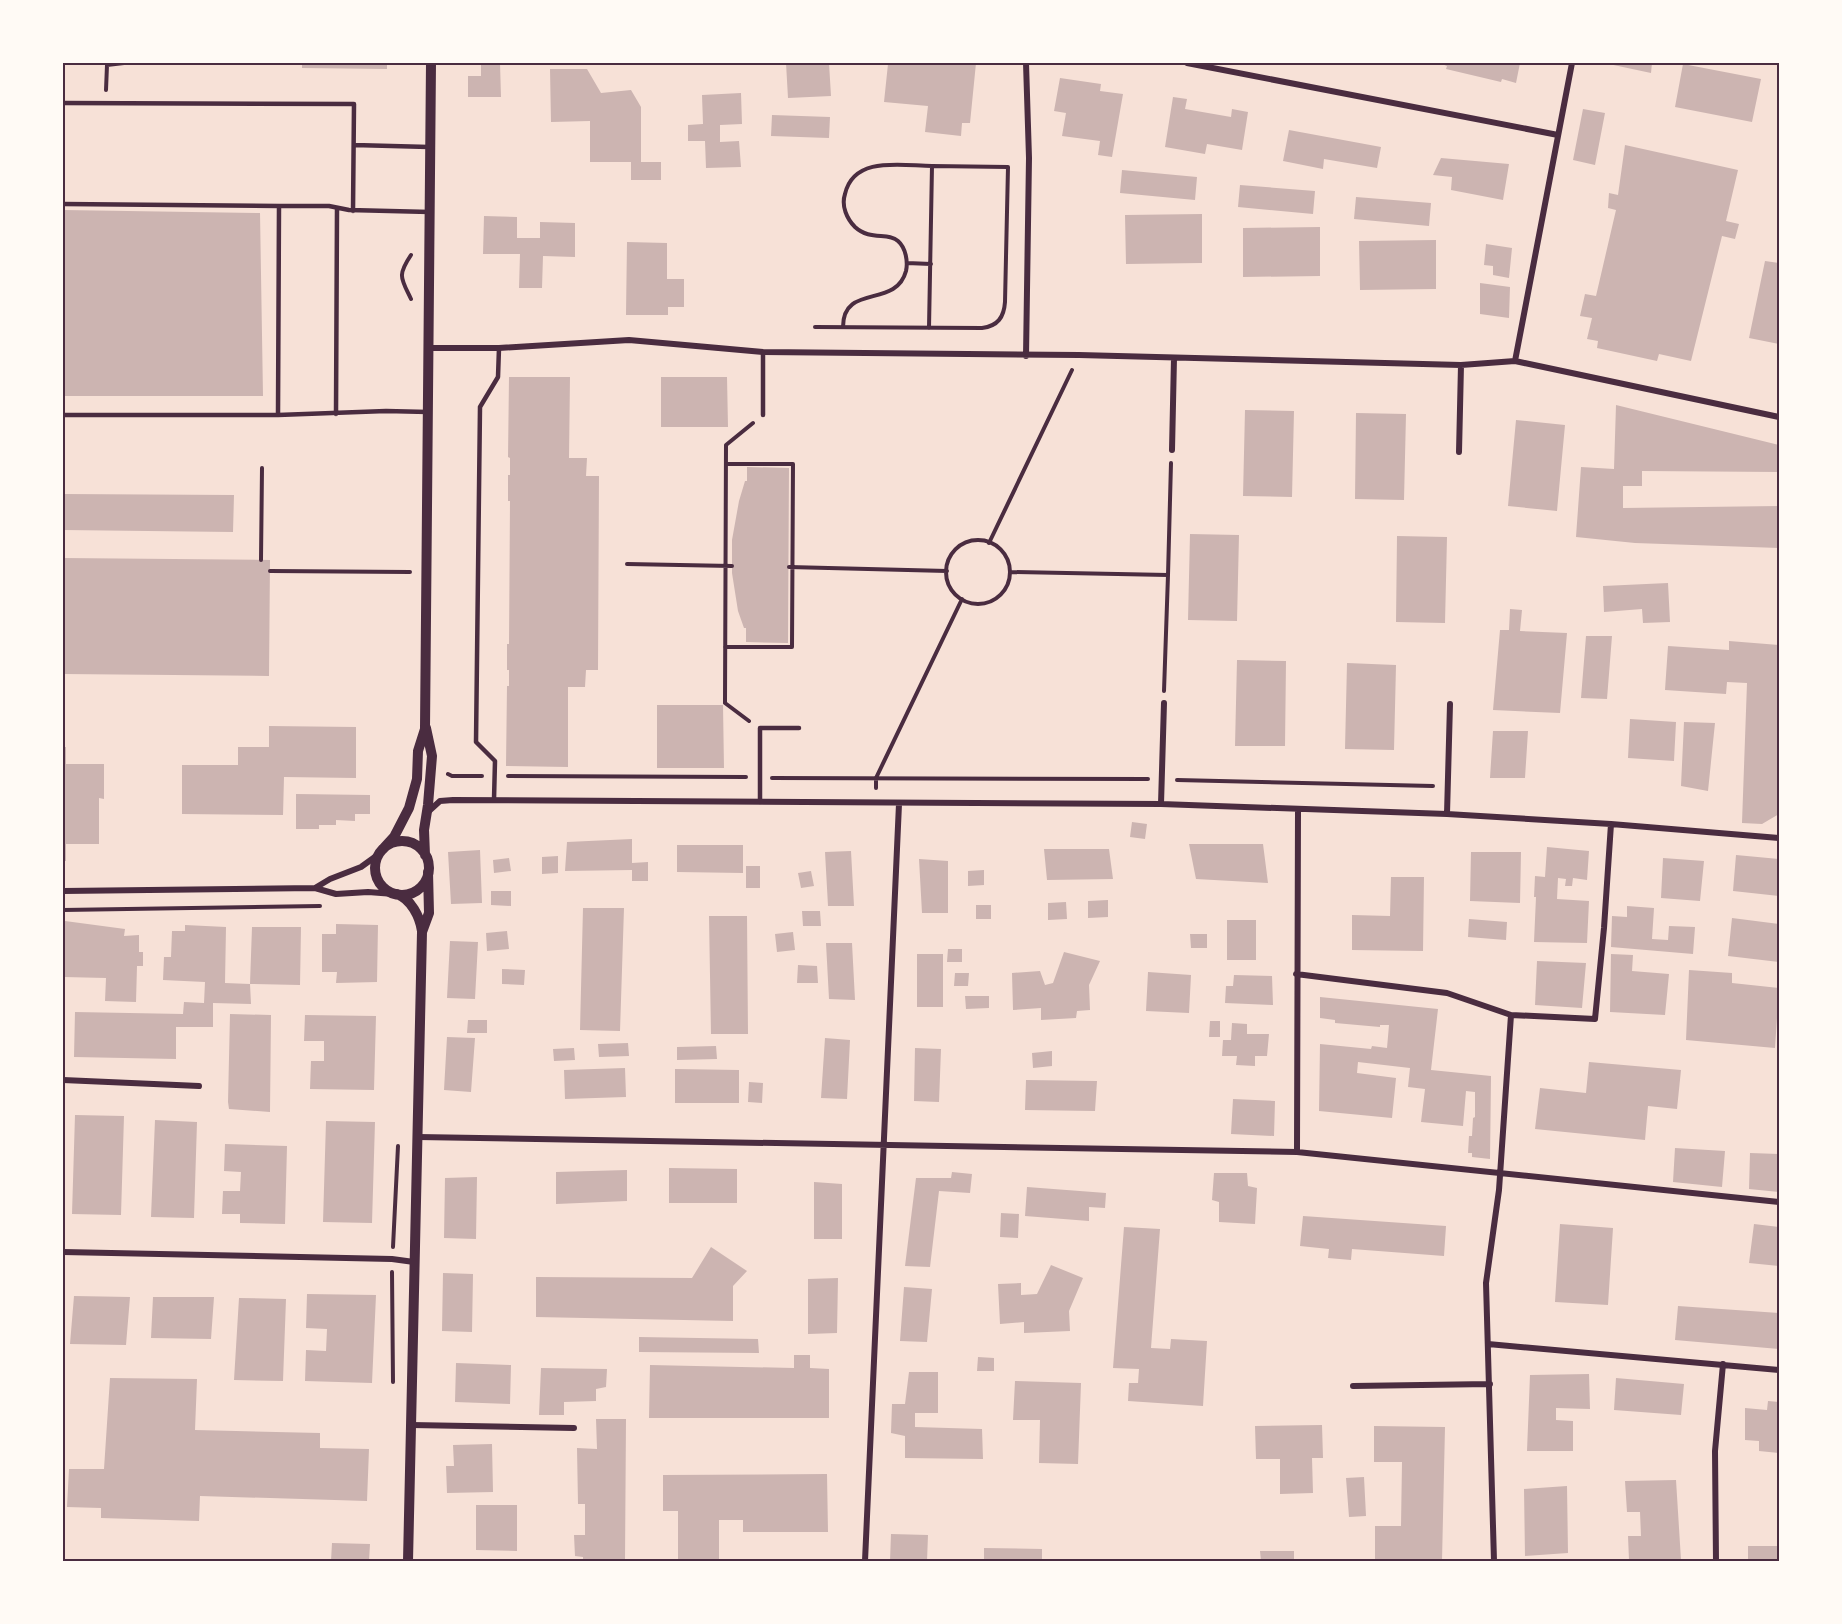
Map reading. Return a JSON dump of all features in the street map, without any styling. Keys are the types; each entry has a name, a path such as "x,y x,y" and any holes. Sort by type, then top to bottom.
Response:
{"street":[{"path":"422,932 429,913 423,836 429,799 432,756 425,724 431,63"},
{"path":"1026,63 1029,159 1026,356"},
{"path":"1187,63 1558,135"},
{"path":"1515,361 1572,63"},
{"path":"429,348 499,348 629,340 763,352 1079,355 1461,364 1515,361 1779,417"},
{"path":"1172,450 1174,358"},
{"path":"1459,453 1461,364"},
{"path":"1161,804 1164,703"},
{"path":"1447,814 1450,704"},
{"path":"408,1561 422,932 410,903 405,898 385,889 377,879 375,866 381,851 402,823 413,799 417,779 418,751 425,724"},
{"path":"426,817 432,807 440,801 453,800 1161,804 1447,814 1611,824 1779,838"},
{"path":"865,1561 899,804"},
{"path":"1297,1152 1298,810"},
{"path":"1296,974 1447,993 1511,1014 1595,1019 1611,824"},
{"path":"63,891 311,888 336,894 369,892 406,894 416,890 424,883 427,867 418,848 407,842 394,843 361,867 311,888"},
{"path":"1494,1561 1486,1306 1487,1272 1499,1190 1511,1014"},
{"path":"63,1080 199,1086"},
{"path":"418,1137 1297,1152 1779,1202"},
{"path":"63,1252 392,1258 414,1262"},
{"path":"1488,1344 1779,1370"},
{"path":"1716,1561 1715,1451 1723,1364"},
{"path":"1353,1386 1490,1384"},
{"path":"411,1425 574,1428"}],"lane":[{"path":"63,103 354,104 353,210"},
{"path":"354,146 430,147"},
{"path":"63,204 321,206 353,210 430,212"},
{"path":"278,415 279,206"},
{"path":"336,414 337,208"},
{"path":"494,800 495,761 476,742 476,718 480,407 498,377 499,348"},
{"path":"763,352 763,415"},
{"path":"63,415 428,412"},
{"path":"760,802 760,729 799,728"}],"path":[{"path":"106,103 107,65 124,63"},
{"path":"815,327 987,328 999,322 1003,315 1005,302 1008,167 880,166 868,168 853,177 845,193 845,210 854,226 863,233 890,238 898,242 905,252 907,263 904,278 896,288 853,303 846,315 843,327"},
{"path":"929,328 932,166"},
{"path":"907,263 931,264"},
{"path":"989,543 1079,355"},
{"path":"760,729 725,703 726,446 763,415"},
{"path":"1164,703 1172,450"},
{"path":"725,647 792,647 790,567 793,464 726,464"},
{"path":"261,560 262,468"},
{"path":"976,541 989,543 1003,553 1008,562 1010,572 1006,588 995,600 980,604 962,599 950,586 947,571 951,556 962,545 976,541"},
{"path":"627,564 732,566"},
{"path":"790,567 947,571"},
{"path":"270,571 410,572"},
{"path":"1010,572 1168,575"},
{"path":"876,804 876,778 962,599"},
{"path":"63,910 326,906"}],"building":[{"path":"302,63 387,63 387,69 302,68"},
{"path":"481,63 500,63 501,97 468,97 468,76 481,76"},
{"path":"786,63 829,63 831,96 788,98"},
{"path":"976,63 970,123 962,123 961,136 925,132 928,106 884,102 888,64"},
{"path":"1439,63 1520,63 1516,83 1502,79 1501,82 1446,69 1447,66"},
{"path":"1604,63 1652,63 1651,73"},
{"path":"1683,64 1761,79 1752,122 1675,107"},
{"path":"550,69 587,69 601,93 631,90 641,107 641,162 661,162 661,180 631,180 631,162 590,162 590,121 551,122"},
{"path":"1060,78 1101,84 1100,91 1123,94 1112,157 1098,155 1100,141 1062,136 1066,113 1054,111"},
{"path":"741,93 742,124 720,125 720,142 739,141 741,167 706,168 705,141 688,141 688,125 703,124 702,95"},
{"path":"1173,97 1187,99 1185,109 1231,117 1232,109 1248,112 1242,150 1207,144 1205,154 1165,147"},
{"path":"1583,109 1605,113 1595,165 1573,160"},
{"path":"772,115 830,117 829,138 771,136"},
{"path":"1289,130 1381,147 1377,168 1324,159 1323,169 1283,161"},
{"path":"1625,145 1738,170 1726,221 1739,224 1735,239 1722,236 1691,361 1659,354 1657,361 1597,348 1598,341 1587,339 1592,318 1580,316 1585,294 1596,296 1616,210 1608,208 1609,193 1618,195"},
{"path":"1441,158 1509,164 1503,200 1451,190 1452,177 1433,175"},
{"path":"1122,170 1197,177 1195,200 1120,193"},
{"path":"1240,185 1315,191 1313,214 1238,207"},
{"path":"1356,197 1431,203 1429,226 1354,219"},
{"path":"63,210 260,213 263,396 63,396"},
{"path":"1202,214 1202,263 1126,264 1125,215"},
{"path":"484,216 517,217 517,238 540,238 540,222 575,223 575,257 543,256 542,288 519,288 520,254 483,254"},
{"path":"1320,227 1320,276 1243,277 1243,228"},
{"path":"1436,240 1436,289 1360,290 1359,241"},
{"path":"627,242 667,243 667,279 684,279 684,307 668,307 668,315 626,315"},
{"path":"1486,244 1512,248 1509,278 1493,275 1493,266 1484,265"},
{"path":"1765,261 1779,263 1779,344 1749,338"},
{"path":"1480,283 1510,287 1509,318 1480,314"},
{"path":"509,377 570,377 569,458 587,458 586,476 599,476 598,670 586,670 585,687 568,687 568,767 506,766 507,686 509,686 507,644 509,644"},
{"path":"661,377 727,377 728,427 661,427"},
{"path":"1616,405 1779,445 1779,472 1642,471 1642,486 1623,486 1623,508 1779,506 1779,548 1635,543 1576,537 1581,467 1614,469"},
{"path":"1245,410 1294,411 1292,497 1243,496"},
{"path":"1356,413 1406,414 1404,500 1355,499"},
{"path":"1516,420 1565,425 1557,511 1508,506"},
{"path":"747,467 789,468 788,643 746,642 746,628 744,628 738,611 732,573 732,540 739,501 745,481 747,481"},
{"path":"63,494 234,495 233,532 63,530"},
{"path":"1190,534 1239,535 1237,621 1188,620"},
{"path":"1397,536 1447,537 1445,623 1396,622"},
{"path":"63,558 270,560 269,676 63,674"},
{"path":"1668,583 1670,622 1643,623 1642,609 1604,612 1603,586"},
{"path":"1510,609 1522,610 1520,631 1567,633 1560,713 1493,710 1500,630 1509,630"},
{"path":"1586,636 1612,636 1607,699 1581,698"},
{"path":"1729,641 1779,645 1779,814 1762,824 1742,823 1747,683 1727,682 1726,694 1665,690 1668,646 1729,650"},
{"path":"1237,660 1286,661 1285,746 1235,746"},
{"path":"1347,663 1396,665 1394,750 1345,749"},
{"path":"657,705 723,705 724,768 657,768"},
{"path":"1630,719 1676,722 1674,761 1628,758"},
{"path":"1684,722 1715,723 1708,791 1681,786"},
{"path":"269,726 356,727 356,778 284,777 283,815 182,814 182,765 238,765 238,747 269,747"},
{"path":"1493,731 1528,731 1525,778 1490,778"},
{"path":"63,747 66,747 66,764 104,764 104,799 99,798 99,844 66,844 66,861 63,861"},
{"path":"296,794 370,795 370,814 355,814 355,821 336,820 336,825 319,825 319,829 296,829"},
{"path":"1132,822 1147,824 1145,839 1130,837"},
{"path":"632,839 632,863 648,862 648,881 632,881 632,870 565,871 567,842"},
{"path":"1189,844 1263,844 1268,883 1196,879"},
{"path":"677,845 743,845 743,873 677,872"},
{"path":"1547,847 1589,851 1587,880 1573,878 1572,886 1565,886 1566,879 1558,878 1557,899 1589,901 1587,943 1534,942 1535,876 1545,877"},
{"path":"1044,849 1109,849 1113,879 1047,880"},
{"path":"480,850 482,903 451,904 448,852"},
{"path":"851,851 854,906 828,906 825,852"},
{"path":"1471,852 1521,852 1520,903 1470,901"},
{"path":"1736,855 1779,859 1779,896 1733,891"},
{"path":"558,856 558,873 542,874 542,857"},
{"path":"509,858 511,871 494,873 493,860"},
{"path":"1663,858 1704,861 1700,901 1661,898"},
{"path":"919,859 948,861 948,913 922,913"},
{"path":"746,866 760,866 760,888 746,888"},
{"path":"984,870 984,885 968,886 968,871"},
{"path":"811,871 814,886 801,888 798,873"},
{"path":"1391,877 1424,877 1423,951 1352,950 1352,915 1390,916"},
{"path":"491,891 511,891 511,906 491,905"},
{"path":"1108,900 1108,917 1088,918 1088,901"},
{"path":"1066,902 1067,919 1048,920 1048,903"},
{"path":"976,905 991,905 991,919 976,919"},
{"path":"1627,906 1654,908 1652,939 1668,940 1669,926 1695,927 1693,954 1611,947 1612,916 1627,917"},
{"path":"583,908 624,908 620,1031 580,1030"},
{"path":"802,911 820,911 821,926 803,926"},
{"path":"709,916 747,916 748,1034 711,1034"},
{"path":"1732,918 1779,924 1779,962 1728,956"},
{"path":"1469,919 1507,922 1506,940 1468,937"},
{"path":"1227,920 1256,920 1256,960 1227,960"},
{"path":"65,921 125,929 124,936 139,935 139,952 143,952 143,966 137,966 136,1002 105,1001 106,978 64,977"},
{"path":"336,924 378,925 377,982 336,983 337,972 322,972 322,934 336,934"},
{"path":"185,925 226,927 225,983 250,984 251,1004 213,1003 213,1027 176,1027 176,1059 74,1057 75,1012 183,1014 184,1002 204,1003 205,982 163,980 164,957 171,957 172,931 185,931"},
{"path":"252,927 301,927 300,985 250,984"},
{"path":"507,931 509,949 487,951 486,933"},
{"path":"793,932 795,950 777,952 775,934"},
{"path":"1190,934 1207,934 1207,948 1191,948"},
{"path":"450,941 478,942 475,999 447,998"},
{"path":"826,943 852,943 855,1000 829,999"},
{"path":"948,949 962,949 962,962 947,962"},
{"path":"1064,952 1100,961 1089,985 1090,1010 1077,1011 1076,1018 1041,1020 1041,1008 1013,1010 1012,973 1040,971 1045,985 1053,983"},
{"path":"917,954 943,954 943,1007 917,1007"},
{"path":"1611,954 1633,955 1632,971 1669,974 1665,1015 1610,1012"},
{"path":"1537,961 1586,963 1582,1008 1535,1005"},
{"path":"798,965 817,966 818,983 797,983"},
{"path":"502,969 525,970 524,985 502,984"},
{"path":"1689,970 1732,973 1732,983 1779,988 1775,1048 1686,1040"},
{"path":"1148,972 1191,975 1189,1013 1146,1011"},
{"path":"955,973 969,973 968,986 954,986"},
{"path":"1234,975 1272,976 1273,1005 1225,1003 1226,986 1233,986"},
{"path":"965,996 989,996 989,1008 966,1009"},
{"path":"1320,997 1438,1009 1431,1070 1491,1076 1490,1159 1472,1157 1472,1153 1468,1153 1469,1136 1472,1136 1473,1118 1475,1117 1475,1092 1466,1091 1463,1126 1421,1122 1425,1089 1408,1087 1410,1068 1358,1062 1357,1073 1396,1078 1392,1118 1319,1111 1320,1044 1371,1049 1372,1046 1387,1048 1389,1025 1380,1025 1380,1027 1335,1023 1335,1020 1320,1018"},
{"path":"230,1014 271,1015 270,1112 229,1109"},
{"path":"305,1015 376,1016 374,1090 310,1089 311,1061 324,1061 324,1041 304,1041"},
{"path":"468,1020 487,1020 487,1033 467,1033"},
{"path":"1210,1021 1220,1021 1220,1037 1209,1037"},
{"path":"1232,1023 1247,1024 1247,1034 1269,1034 1267,1056 1255,1056 1255,1066 1236,1065 1237,1056 1222,1056 1223,1040 1231,1040"},
{"path":"447,1037 475,1038 471,1092 444,1090"},
{"path":"825,1038 850,1040 847,1099 821,1098"},
{"path":"628,1043 629,1056 599,1057 598,1044"},
{"path":"716,1046 717,1059 677,1060 677,1047"},
{"path":"574,1048 575,1060 554,1061 553,1049"},
{"path":"915,1048 941,1049 939,1102 914,1101"},
{"path":"1052,1051 1052,1066 1033,1068 1032,1053"},
{"path":"1589,1062 1681,1070 1677,1109 1648,1106 1645,1140 1535,1129 1540,1088 1586,1093"},
{"path":"625,1068 626,1097 565,1099 564,1070"},
{"path":"675,1069 739,1070 739,1103 675,1103"},
{"path":"1026,1080 1097,1081 1095,1111 1025,1110"},
{"path":"749,1082 763,1083 762,1103 748,1102"},
{"path":"1233,1099 1275,1101 1274,1136 1231,1134"},
{"path":"75,1115 124,1116 121,1215 72,1214"},
{"path":"155,1120 197,1122 194,1218 151,1217"},
{"path":"326,1121 375,1122 372,1223 323,1222"},
{"path":"225,1144 287,1146 285,1224 240,1223 240,1214 222,1214 223,1191 240,1191 241,1172 224,1171"},
{"path":"1675,1148 1725,1151 1722,1187 1673,1182"},
{"path":"1750,1153 1779,1154 1779,1192 1749,1189"},
{"path":"669,1168 737,1169 737,1203 669,1203"},
{"path":"627,1170 627,1201 556,1204 556,1172"},
{"path":"952,1172 972,1174 970,1193 939,1191 930,1267 905,1266 916,1178 951,1178"},
{"path":"1214,1173 1247,1173 1248,1186 1257,1188 1255,1224 1219,1222 1219,1202 1212,1200"},
{"path":"477,1177 476,1239 444,1238 445,1178"},
{"path":"814,1182 842,1184 842,1239 814,1239"},
{"path":"1027,1187 1106,1193 1105,1208 1089,1207 1089,1221 1025,1216"},
{"path":"1001,1213 1019,1214 1018,1238 1000,1237"},
{"path":"1303,1216 1446,1226 1444,1256 1352,1249 1351,1260 1328,1258 1329,1249 1300,1246"},
{"path":"1560,1224 1613,1228 1608,1305 1555,1302"},
{"path":"1754,1224 1779,1227 1779,1266 1749,1263"},
{"path":"1124,1227 1160,1229 1151,1348 1170,1349 1171,1339 1207,1341 1203,1406 1128,1401 1129,1383 1138,1383 1139,1369 1113,1368"},
{"path":"711,1247 747,1271 733,1286 733,1321 536,1317 536,1277 692,1278"},
{"path":"1051,1265 1083,1278 1069,1311 1070,1331 1024,1333 1024,1322 1000,1324 998,1284 1021,1283 1021,1295 1037,1294"},
{"path":"443,1273 473,1274 472,1332 442,1331"},
{"path":"838,1278 837,1333 808,1334 808,1279"},
{"path":"904,1287 932,1289 927,1342 900,1341"},
{"path":"307,1294 376,1295 372,1383 305,1381 306,1350 326,1351 327,1329 306,1328"},
{"path":"74,1296 130,1297 126,1345 70,1344"},
{"path":"153,1297 214,1297 211,1339 151,1338"},
{"path":"239,1298 286,1299 283,1381 234,1380"},
{"path":"1678,1306 1779,1313 1779,1349 1675,1340"},
{"path":"639,1337 758,1339 759,1353 639,1352"},
{"path":"794,1355 810,1355 810,1368 829,1369 829,1418 649,1418 650,1365 794,1368"},
{"path":"978,1357 994,1358 994,1371 977,1371"},
{"path":"456,1363 511,1365 510,1404 455,1402"},
{"path":"541,1368 607,1369 606,1387 596,1389 596,1401 564,1402 564,1415 539,1415"},
{"path":"909,1372 938,1372 938,1413 915,1413 915,1427 982,1429 983,1459 905,1458 905,1436 891,1433 892,1404 905,1404"},
{"path":"1589,1374 1590,1409 1556,1408 1556,1420 1573,1421 1573,1451 1527,1451 1530,1375"},
{"path":"110,1378 197,1379 195,1430 320,1433 320,1448 369,1449 367,1501 200,1496 199,1521 101,1518 101,1508 67,1507 69,1469 104,1469"},
{"path":"1616,1378 1684,1384 1681,1415 1614,1410"},
{"path":"1015,1381 1081,1383 1078,1464 1039,1463 1040,1420 1013,1420"},
{"path":"1768,1401 1779,1402 1779,1453 1759,1451 1759,1441 1745,1440 1745,1408 1767,1410"},
{"path":"596,1419 626,1419 625,1561 583,1561 583,1557 575,1556 574,1535 585,1535 585,1504 578,1504 577,1448 597,1449"},
{"path":"1322,1425 1323,1458 1312,1458 1313,1493 1280,1494 1280,1459 1256,1459 1255,1426"},
{"path":"1374,1426 1445,1427 1442,1561 1375,1561 1375,1526 1401,1526 1402,1462 1374,1462"},
{"path":"492,1444 493,1492 447,1493 446,1466 454,1466 453,1445"},
{"path":"827,1474 828,1532 743,1532 743,1520 719,1520 719,1561 678,1561 678,1511 663,1511 663,1475"},
{"path":"1364,1477 1366,1516 1349,1517 1346,1478"},
{"path":"1676,1480 1681,1560 1629,1560 1628,1536 1641,1536 1640,1512 1627,1512 1625,1481"},
{"path":"1567,1486 1568,1553 1525,1556 1524,1489"},
{"path":"476,1505 517,1505 517,1551 476,1550"},
{"path":"891,1534 928,1535 927,1561 890,1561"},
{"path":"332,1543 370,1544 369,1561 331,1561"},
{"path":"1748,1546 1779,1546 1779,1561 1748,1561"},
{"path":"984,1548 1042,1549 1042,1561 984,1561"},
{"path":"1260,1551 1294,1551 1294,1561 1261,1561"}]}
